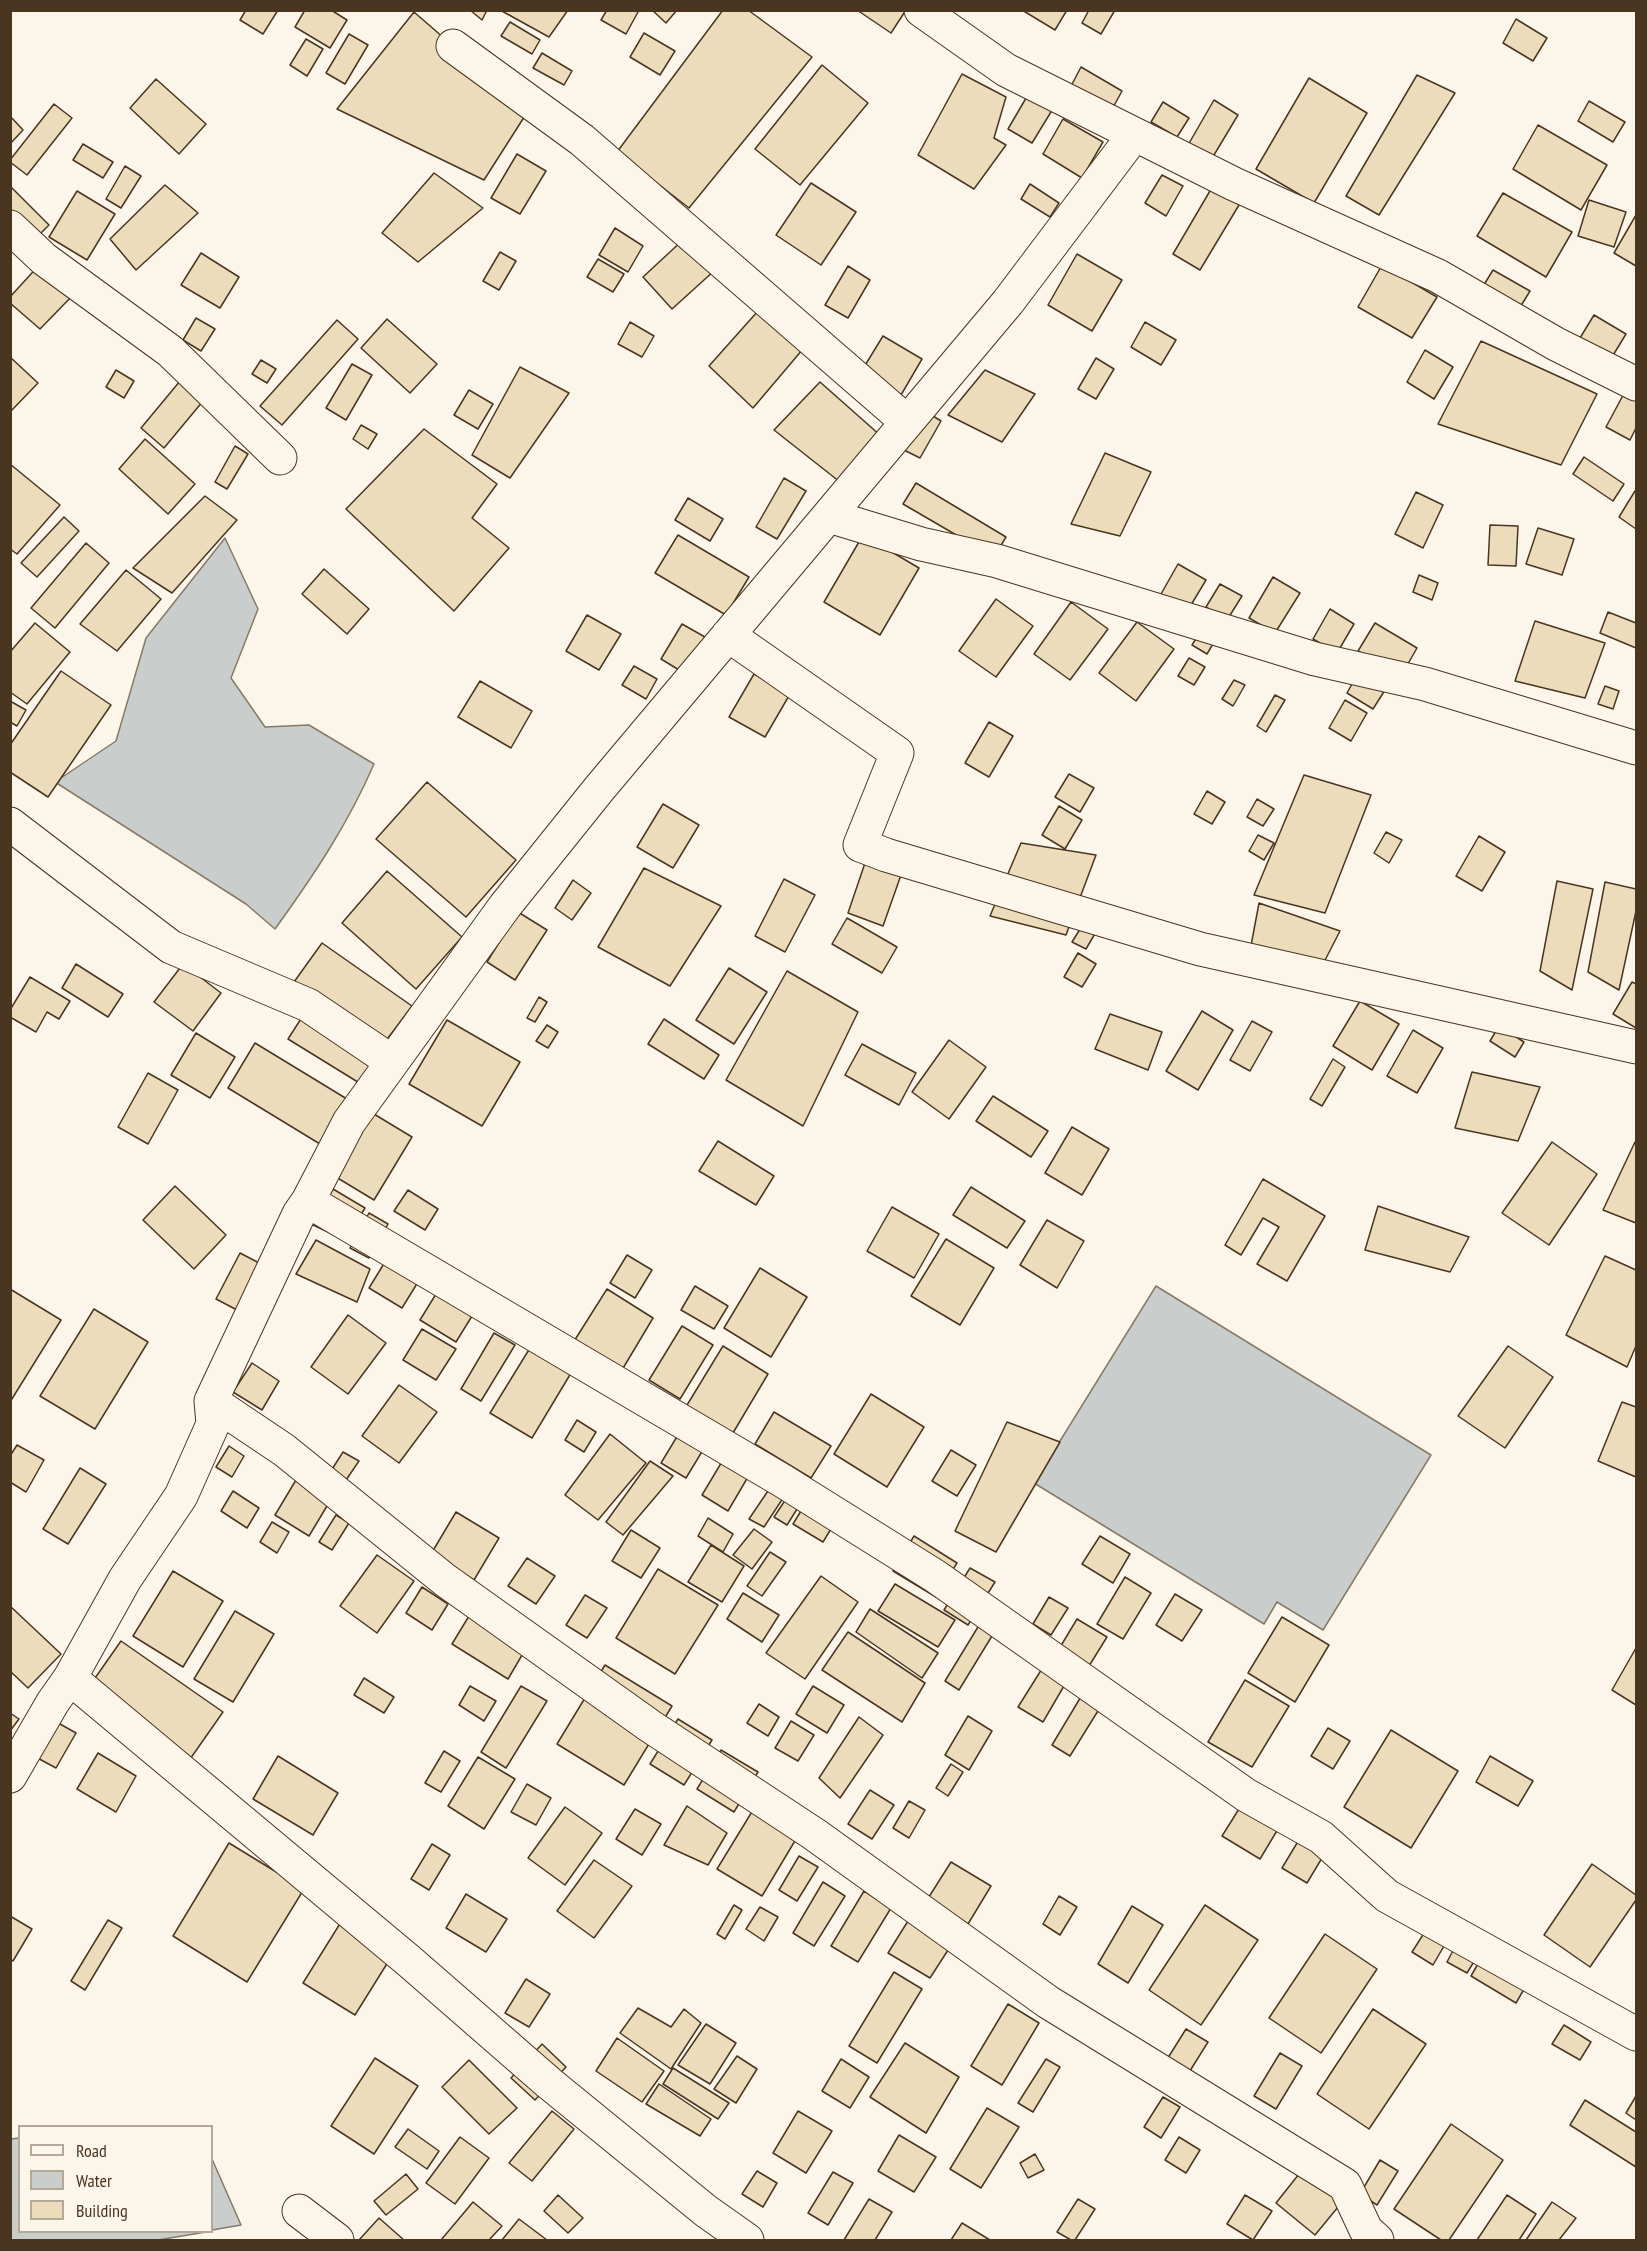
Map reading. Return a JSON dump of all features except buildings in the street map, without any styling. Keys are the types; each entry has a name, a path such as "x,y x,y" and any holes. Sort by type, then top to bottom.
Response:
{"street":[{"path":"921,10 1006,70 1234,184 1438,276 1556,344 1636,384"},
{"path":"453,46 582,140 906,421"},
{"path":"10,1776 52,1702 70,1678 125,1579 181,1496 213,1424 211,1401 299,1214 349,1122 505,906 906,421 1008,302 1134,135"},
{"path":"10,226 44,259 170,351 280,458"},
{"path":"829,516 921,543 997,561 1315,659 1425,684 1636,748"},
{"path":"728,635 897,753 860,844 898,858 1200,949 1636,1047"},
{"path":"10,824 171,947 308,1005 391,1061"},
{"path":"308,1201 678,1418 854,1525 935,1576 1245,1795 1321,1837 1387,1896 1636,2034"},
{"path":"211,1401 284,1450 445,1580 650,1726 814,1834 1048,2002 1345,2185 1366,2230 1377,2241"},
{"path":"70,1678 409,1961 549,2083 706,2211 747,2241"},
{"path":"299,2211 337,2241"}],"water":[{"path":"225,538 258,609 231,678 265,727 309,725 374,764 353,808 329,849 275,929 246,904 55,782 116,741 146,638"},
{"path":"1156,1286 1431,1455 1323,1630 1277,1602 1264,1624 1034,1483"},
{"path":"18,2138 18,2233 200,2233 158,2240 11,2240 11,2139"},
{"path":"213,2161 241,2225 213,2230"}]}
